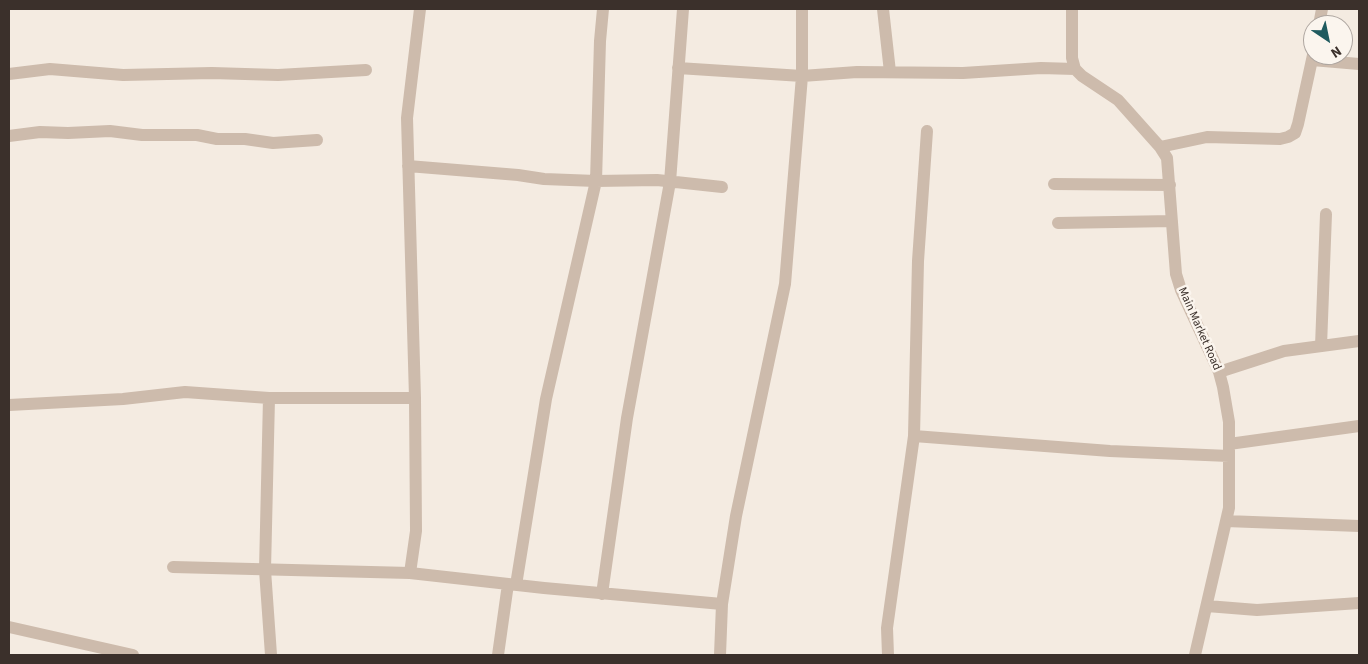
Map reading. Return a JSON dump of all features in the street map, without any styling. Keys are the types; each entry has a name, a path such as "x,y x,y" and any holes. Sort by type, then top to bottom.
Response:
{"street":[{"path":"410,573 416,532 415,398 407,118 420,9"},
{"path":"498,655 546,399 596,181 600,41 603,9"},
{"path":"602,594 626,418 670,182 683,9"},
{"path":"720,655 722,604 736,516 786,284 802,76 802,9"},
{"path":"883,9 890,72"},
{"path":"678,68 802,76 857,72 963,73 1041,68 1075,69 1072,58 1072,9"},
{"path":"1160,147 1207,137 1288,137 1294,133 1298,124 1311,65"},
{"path":"9,74 50,68 123,75 212,73 278,75 366,70"},
{"name":"Main Market Road","path":"1075,69 1082,76 1118,100 1160,147 1167,158 1176,274 1181,290 1219,372 1224,387 1229,422 1229,508 1195,655"},
{"path":"9,136 40,132 110,131 142,134 197,135 217,140 245,139 273,143 317,140"},
{"path":"888,655 887,628 914,436 918,261 928,131"},
{"path":"408,166 460,172 518,175 544,179 596,181 657,180 722,187"},
{"path":"1054,184 1170,185"},
{"path":"1321,346 1326,214"},
{"path":"1058,223 1172,221"},
{"path":"1219,372 1284,351 1359,341"},
{"path":"9,405 123,399 185,392 269,398 415,398"},
{"path":"269,398 265,570 270,655"},
{"path":"914,436 1110,451 1229,450 1359,426"},
{"path":"1226,522 1359,526"},
{"path":"174,567 410,573 602,594 722,604"},
{"path":"1207,606 1257,610 1359,604"},
{"path":"9,627 133,655"}]}
